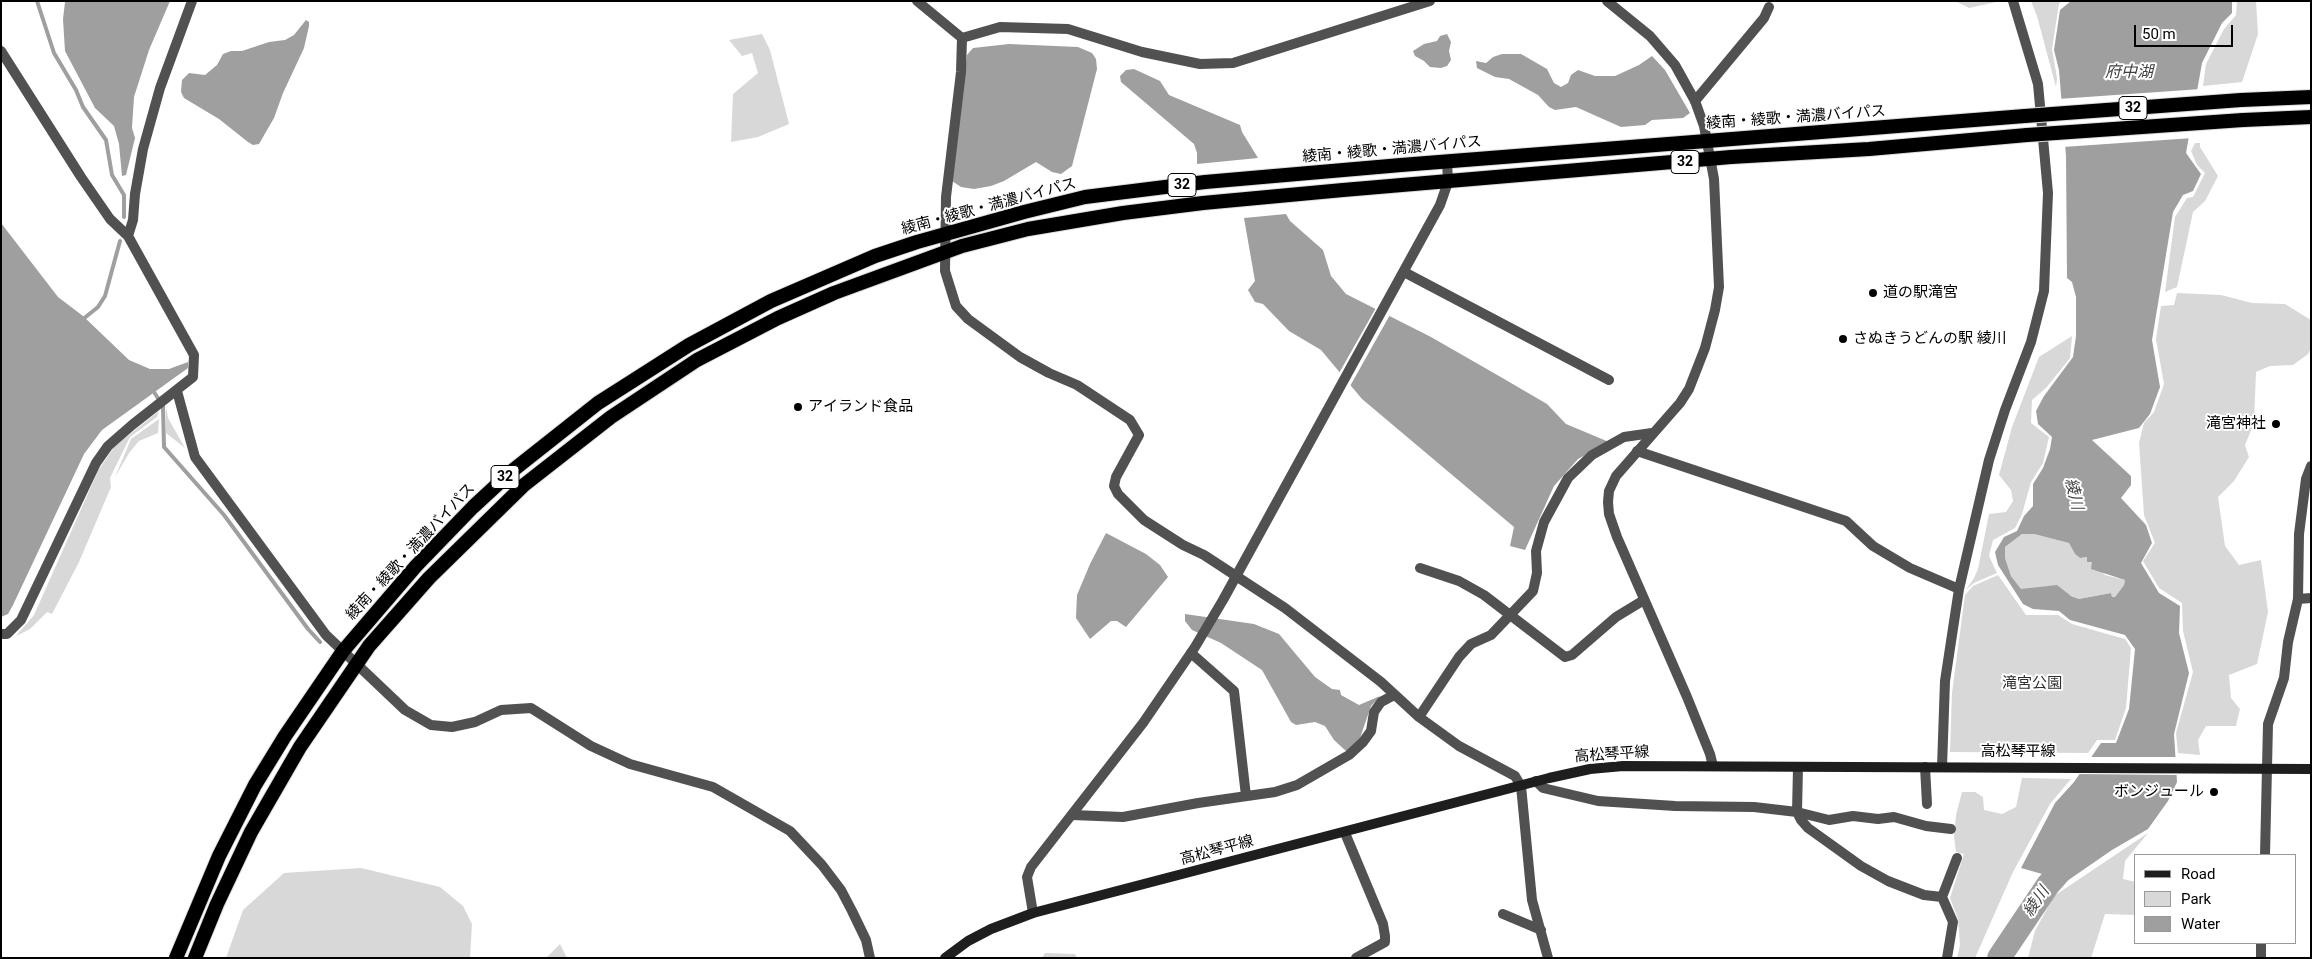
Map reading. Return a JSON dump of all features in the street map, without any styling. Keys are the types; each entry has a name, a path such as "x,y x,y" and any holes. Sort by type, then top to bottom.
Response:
{"highway":[{"name":"綾南・綾歌・満濃バイパス","path":"176,958 200,895 255,785 285,736 343,651 416,566 473,507 552,438 645,371 736,318 875,256 946,233 1086,198 1205,182 1447,161 2025,116 2241,100 2311,97"},
{"name":"綾南・綾歌・満濃バイパス","path":"195,958 217,904 266,802 300,747 356,664 383,629 486,520 524,485 625,407 697,360 778,318 859,283 946,251 1028,229 1123,213 1203,203 1711,159 1870,149 2027,135 2311,117"}],"main road":[{"name":"高松琴平線","path":"945,958 968,941 991,929 1033,913 1345,833 1536,781 1606,767 2311,768"}],"street":[{"path":"128,236 133,220 134,194 160,88 192,1"},
{"path":"917,1 962,38"},
{"path":"962,38 1000,27 1068,29 1142,52 1200,64 1233,63 1430,1"},
{"path":"1607,1 1650,36 1674,65 1695,101 1704,126 1711,159 1715,188 1718,298 1705,348 1689,389 1680,403 1652,433 1611,483 1608,502 1609,514 1617,537 1687,697 1713,766"},
{"path":"1942,767 1945,681 1959,588 1989,460 2005,410 2031,342 2044,290 2048,193 2038,84 2013,1"},
{"path":"1695,101 1764,18 1769,7"},
{"path":"962,38 961,72 947,188 945,271 956,306 968,319 1020,357 1049,373 1076,384 1130,420 1139,435 1116,477 1114,486 1118,494 1144,520 1285,608 1381,682 1419,717 1459,746 1515,776 1521,786 1528,875 1532,900 1548,958"},
{"path":"1,51 80,177 110,219 128,236 194,355 193,378 108,446 96,463 21,620 7,634 1,634"},
{"path":"1033,913 1027,877 1032,867 1124,749 1193,650 1223,600 1440,205 1448,182 1447,161"},
{"path":"1404,272 1609,380"},
{"path":"177,391 196,457 326,635 405,710 431,725 452,727 475,722 501,710 531,708 590,746 630,764 713,787 790,831 822,865 848,904 866,940 870,958"},
{"path":"1419,717 1459,657 1471,644 1491,635 1533,591 1537,573 1536,551 1544,522 1568,478 1592,455 1624,437 1652,433"},
{"path":"1637,451 1846,521 1873,546 1910,568 1959,588"},
{"path":"2265,854 2268,724 2284,678 2288,642 2298,599 2299,534 2306,479 2311,466"},
{"path":"1420,568 1467,586 1484,595 1565,657 1572,655 1616,617 1644,600"},
{"path":"2298,599 2311,598"},
{"path":"1193,650 1234,691 1246,796"},
{"path":"1072,815 1124,817 1275,792 1297,785 1350,755 1371,731 1374,712 1380,702 1394,695"},
{"path":"1798,767 1797,812 1808,828 1861,866 1888,881 1924,895 1942,896"},
{"path":"1925,767 1927,804"},
{"path":"1536,781 1543,788 1598,801 1667,806 1754,807 1797,812 1829,820 1853,816 1894,817 1926,826 1952,830"},
{"path":"1345,833 1383,924 1385,936 1385,942 1356,958"},
{"path":"1947,958 1952,922 1942,896 1958,858"},
{"path":"1503,914 1541,930"},
{"path":"2261,944 2261,958"}],"green space":[{"path":"1955,1 2001,1 1969,8"},
{"path":"2031,1 2061,1 2052,49 2057,78 2056,87 2037,16"},
{"path":"2237,1 2256,1 2258,34 2242,82 2203,86 2206,64 2224,29 2236,15"},
{"path":"762,34 770,50 789,124 758,137 731,142 733,94 758,73 752,53 742,56 729,40"},
{"path":"2195,143 2200,143 2200,147 2218,176 2205,201 2193,212 2177,287 2165,292 2175,217 2187,198 2193,197 2205,173 2197,165 2191,151"},
{"path":"2177,293 2221,295 2252,303 2285,304 2311,320 2311,348 2308,354 2293,365 2270,366 2256,372 2254,423 2245,445 2249,457 2234,481 2218,497 2225,546 2239,565 2261,560 2268,612 2257,664 2229,675 2231,698 2240,709 2236,726 2206,726 2198,740 2200,755 2178,753 2176,733 2193,672 2183,631 2182,603 2159,588 2143,561 2155,543 2144,515 2139,443 2144,423 2154,412 2164,384 2156,339 2161,306 2174,305"},
{"path":"2072,336 2070,358 2046,388 2032,400 2031,423 2049,437 2043,463 2031,482 2022,514 2015,528 1993,540 1989,556 1997,573 1974,583 1966,590 1978,569 1989,514 2006,512 2013,501 2011,490 1999,475 2012,427 2039,357"},
{"path":"166,406 168,418 185,448 166,433"},
{"path":"159,411 157,417 130,437 110,478 111,487 79,562 52,614 47,612 30,629 16,636 34,615 98,471 114,447"},
{"path":"159,419 158,433 139,441 129,453 115,477 131,439"},
{"path":"2022,534 2034,534 2069,543 2075,554 2080,558 2087,557 2105,575 2125,580 2124,585 2115,597 2112,597 2111,593 2079,599 2049,586 2021,589 2011,576 2005,558 2005,547"},
{"name":"滝宮公園","path":"1998,575 2026,615 2058,615 2072,624 2125,639 2131,648 2126,708 2115,740 2097,740 2088,753 1950,752 1952,693 1965,595 1973,586"},
{"path":"2022,778 2071,779 2050,804 2013,872 1975,958 1957,958 1960,945 1958,919 1950,898 1964,854 1956,852 1954,837 1956,815 1962,792 1975,792 1983,797 1984,810 2002,814 2016,807"},
{"path":"2148,833 2125,861 2123,879 2134,882 2134,915 2105,914 2091,958 2028,958 2035,931 2054,896"},
{"path":"361,868 440,887 463,906 472,924 470,958 226,958 243,910 284,873"},
{"path":"560,944 567,958 546,958"},
{"path":"1045,953 1075,954 1077,958 1042,958"}],"water":[{"path":"170,1 149,50 134,97 132,128 135,138 126,175 122,176 119,144 114,126 95,108 65,51 63,19 65,2"},
{"name":"府中湖","path":"2071,1 2232,1 2232,13 2222,23 2202,63 2186,153 2201,174 2193,191 2183,195 2173,212 2152,340 2160,387 2150,414 2139,428 2092,440 2131,476 2131,485 2121,498 2146,525 2152,543 2141,563 2159,593 2180,606 2179,633 2189,673 2174,734 2177,782 2168,801 2148,829 2112,850 2067,881 2021,868 2055,803 2074,782 2101,743 2116,743 2129,709 2135,649 2125,635 2070,620 2059,611 2033,609 2023,604 1998,565 1995,552 2004,537 2017,531 2024,516 2033,506 2033,484 2043,468 2052,437 2038,424 2036,411 2044,396 2073,357 2076,336 2076,297 2072,282 2067,278 2066,156 2059,70 2054,50 2060,10","holes":["2022,534 2034,534 2069,543 2075,554 2080,558 2087,557 2087,562 2092,562 2091,569 2125,580 2124,585 2115,597 2112,597 2111,593 2079,599 2071,596 2057,585 2021,589 2011,576 2005,558 2005,547"]},
{"path":"306,20 309,22 309,26 304,48 283,93 274,118 259,144 253,145 248,142 219,119 184,98 181,92 182,80 189,73 205,75 217,65 223,54 231,51 242,51 269,42 285,40 294,35"},
{"path":"1447,34 1451,42 1449,51 1451,60 1447,66 1441,68 1430,67 1415,56 1413,51 1424,44 1437,41 1440,36"},
{"path":"1009,44 1078,47 1092,53 1096,59 1097,69 1072,166 1061,174 1052,172 1036,162 1004,181 991,186 974,189 961,187 952,181 967,55 973,48"},
{"path":"1502,54 1521,54 1547,69 1554,83 1561,87 1568,83 1571,75 1578,70 1595,76 1615,76 1639,65 1652,56 1665,70 1690,113 1683,118 1652,120 1645,125 1621,127 1576,107 1555,110 1549,107 1538,95 1509,79 1495,77 1477,68 1476,61 1486,63 1493,57"},
{"path":"1134,69 1160,81 1169,95 1240,125 1242,132 1258,158 1197,164 1197,153 1194,144 1121,82 1120,76 1126,70"},
{"path":"1286,214 1290,221 1323,250 1331,276 1346,294 1431,337 1547,404 1566,424 1609,442 1578,459 1554,486 1525,550 1510,546 1514,527 1362,399 1321,350 1289,331 1263,304 1255,302 1248,290 1255,281 1244,218"},
{"path":"1,223 58,297 83,316 129,360 150,369 169,369 188,362 188,368 102,430 84,454 13,605 8,614 1,617"},
{"path":"1106,533 1146,554 1160,565 1168,577 1126,627 1117,621 1111,621 1090,639 1076,618 1077,595"},
{"path":"1185,614 1254,624 1279,634 1315,677 1332,689 1340,690 1341,695 1359,705 1380,696 1371,706 1359,741 1350,751 1346,751 1334,740 1325,726 1315,722 1296,725 1291,722 1262,670 1221,643 1192,630 1185,621"}],"pier":[{"path":"2201,89 2193,138 2063,147 2058,99"},
{"path":"1377,306 1391,313 1349,388 1338,375"},
{"path":"2088,757 2178,757 2179,775 2077,774"}],"waterway":[{"path":"37,1 54,53 76,90 83,107 106,140 112,175 124,195 124,217"},
{"path":"82,320 98,307 105,296 120,241"},
{"path":"152,389 163,406 164,447 224,515 308,629 320,642"},
{"name":"綾川","path":"1999,958 2048,885 2076,853"}],"place":[{"name":"道の駅滝宮","path":"1873,293"},
{"name":"さぬきうどんの駅 綾川","path":"1843,339"},
{"name":"アイランド食品","path":"798,407"},
{"name":"滝宮神社","path":"2276,424"},
{"name":"ボンジュール","path":"2214,792"}]}
